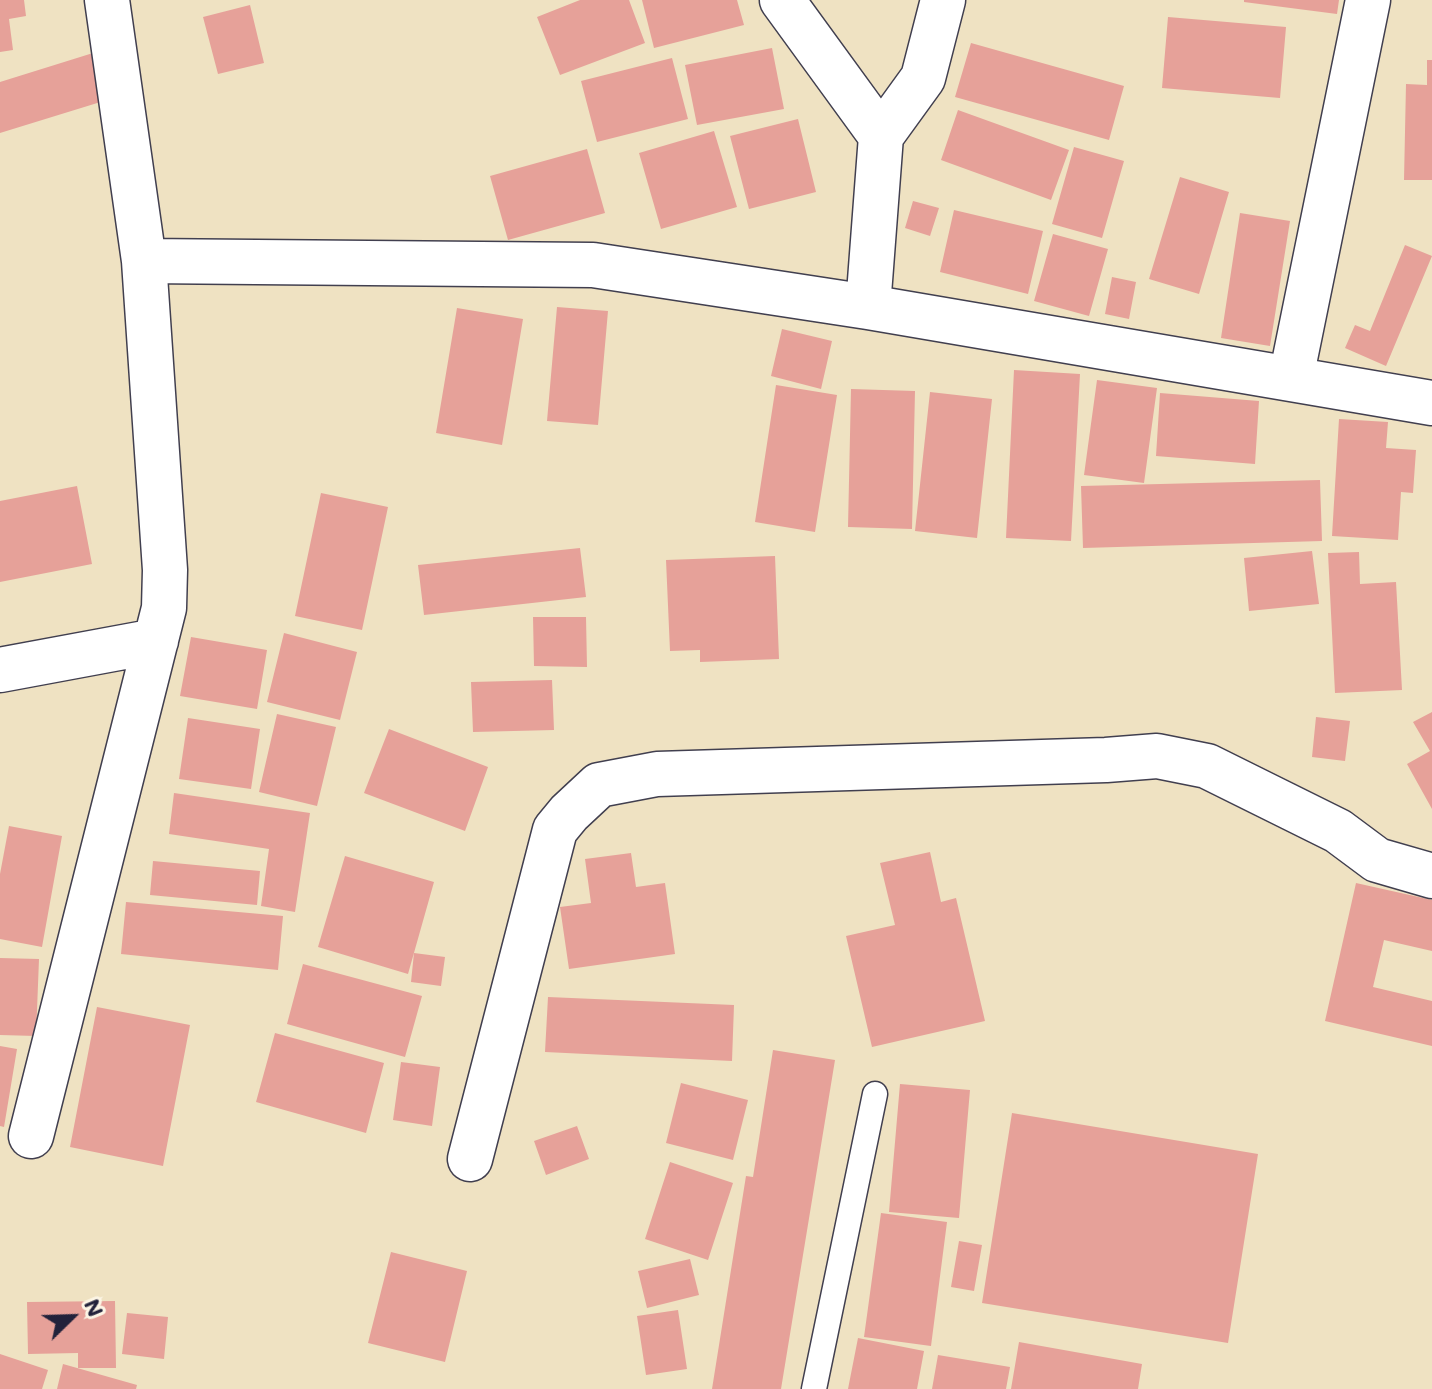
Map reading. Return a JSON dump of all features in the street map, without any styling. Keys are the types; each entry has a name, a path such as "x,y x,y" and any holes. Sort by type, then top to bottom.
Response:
{"street":[{"path":"31,1136 164,608 165,570 144,261 107,0"},
{"path":"782,0 881,136"},
{"path":"868,307 881,136 923,78 943,0"},
{"path":"1291,378 1368,0"},
{"path":"144,261 593,265 868,307 1432,403"},
{"path":"0,670 156,641"},
{"path":"470,1159 555,830 599,785 657,774 1157,756 1207,766 1338,831 1377,860 1432,876"}],"lane":[{"path":"814,1389 875,1094"}],"building":[{"path":"0,0 24,0 26,16 9,19 13,50 0,52"},
{"path":"580,0 629,0 645,43 560,75 537,17"},
{"path":"642,0 737,0 744,25 654,48"},
{"path":"1244,0 1339,0 1337,14"},
{"path":"250,5 264,63 218,74 203,17"},
{"path":"1168,17 1286,27 1280,98 1162,88"},
{"path":"971,43 1124,86 1109,140 955,97"},
{"path":"772,48 784,109 697,125 685,65"},
{"path":"93,53 107,100 0,133 0,82"},
{"path":"672,58 688,119 597,142 581,81"},
{"path":"1427,60 1432,60 1432,180 1404,180 1406,84 1427,85"},
{"path":"958,110 1069,150 1051,200 941,160"},
{"path":"798,119 816,192 749,209 730,136"},
{"path":"714,131 737,207 661,229 639,153"},
{"path":"1074,147 1124,161 1102,238 1052,224"},
{"path":"587,149 605,213 508,240 490,176"},
{"path":"1180,177 1229,192 1199,294 1149,279"},
{"path":"913,201 939,208 930,236 905,228"},
{"path":"954,210 1043,231 1028,294 940,272"},
{"path":"1240,213 1290,221 1270,346 1221,338"},
{"path":"1053,234 1108,249 1089,316 1034,301"},
{"path":"1405,245 1432,256 1386,366 1345,348 1355,325 1370,331"},
{"path":"1112,277 1136,282 1129,319 1105,314"},
{"path":"557,307 608,311 598,425 547,421"},
{"path":"457,308 523,319 502,445 436,433"},
{"path":"782,329 832,341 821,389 771,376"},
{"path":"1014,370 1080,374 1071,541 1006,538"},
{"path":"1097,380 1157,388 1144,483 1084,475"},
{"path":"776,385 837,395 815,532 755,522"},
{"path":"851,389 915,391 912,529 848,527"},
{"path":"930,392 992,399 977,538 915,531"},
{"path":"1160,393 1259,401 1255,464 1156,456"},
{"path":"1339,419 1388,422 1386,448 1416,450 1413,493 1401,492 1398,540 1332,536"},
{"path":"1320,480 1322,541 1083,548 1081,486"},
{"path":"77,486 92,564 0,582 0,501"},
{"path":"321,493 388,507 362,630 295,616"},
{"path":"580,548 586,597 424,615 418,565"},
{"path":"1312,551 1319,604 1249,611 1244,558"},
{"path":"1359,552 1360,584 1396,582 1402,690 1335,693 1328,553"},
{"path":"775,556 779,659 700,662 700,650 670,651 666,560"},
{"path":"533,617 586,617 587,667 534,666"},
{"path":"284,633 357,652 340,720 267,702"},
{"path":"191,637 267,650 257,709 180,696"},
{"path":"552,680 554,730 473,732 471,682"},
{"path":"1432,712 1432,809 1407,764 1430,751 1413,722"},
{"path":"277,714 336,727 317,806 259,792"},
{"path":"1316,717 1350,721 1345,761 1312,757"},
{"path":"188,718 260,729 251,789 179,779"},
{"path":"389,729 488,767 465,831 364,793"},
{"path":"174,793 310,813 295,912 261,906 269,849 169,834"},
{"path":"9,826 62,836 42,947 0,939 0,874"},
{"path":"930,852 941,902 956,898 985,1021 872,1047 846,936 895,925 880,863"},
{"path":"631,853 636,887 665,883 675,954 569,969 560,907 591,903 585,859"},
{"path":"345,856 434,882 408,974 318,947"},
{"path":"153,861 260,871 257,905 150,895"},
{"path":"1356,883 1432,900 1432,951 1384,940 1373,987 1432,1001 1432,1046 1325,1021"},
{"path":"126,902 283,916 278,970 121,954"},
{"path":"414,953 445,957 441,986 411,982"},
{"path":"0,958 39,959 36,1036 0,1035"},
{"path":"303,964 422,996 405,1057 287,1024"},
{"path":"548,997 734,1005 732,1061 545,1052"},
{"path":"97,1007 190,1025 163,1166 70,1147"},
{"path":"275,1033 384,1063 366,1133 256,1102"},
{"path":"0,1046 17,1049 4,1127 0,1126"},
{"path":"773,1050 835,1060 781,1389 712,1389 746,1176 753,1177"},
{"path":"401,1062 440,1067 432,1126 393,1120"},
{"path":"681,1083 748,1100 733,1160 666,1143"},
{"path":"900,1084 970,1090 959,1218 889,1212"},
{"path":"1012,1113 1258,1154 1228,1343 982,1303"},
{"path":"577,1126 589,1159 546,1175 534,1141"},
{"path":"670,1162 733,1183 708,1260 645,1239"},
{"path":"881,1213 947,1222 931,1346 864,1337"},
{"path":"959,1241 982,1245 974,1291 951,1287"},
{"path":"391,1252 467,1271 445,1362 368,1343"},
{"path":"690,1259 699,1295 647,1308 638,1271"},
{"path":"115,1301 116,1368 78,1368 78,1353 28,1354 27,1302"},
{"path":"678,1310 687,1369 646,1375 637,1316"},
{"path":"127,1313 168,1317 164,1359 122,1354"},
{"path":"858,1338 924,1351 917,1389 848,1389"},
{"path":"1019,1342 1142,1364 1138,1389 1011,1389"},
{"path":"0,1354 48,1370 42,1389 0,1389"},
{"path":"938,1355 1010,1367 1006,1389 932,1389"},
{"path":"63,1364 137,1385 136,1389 57,1389"}]}
